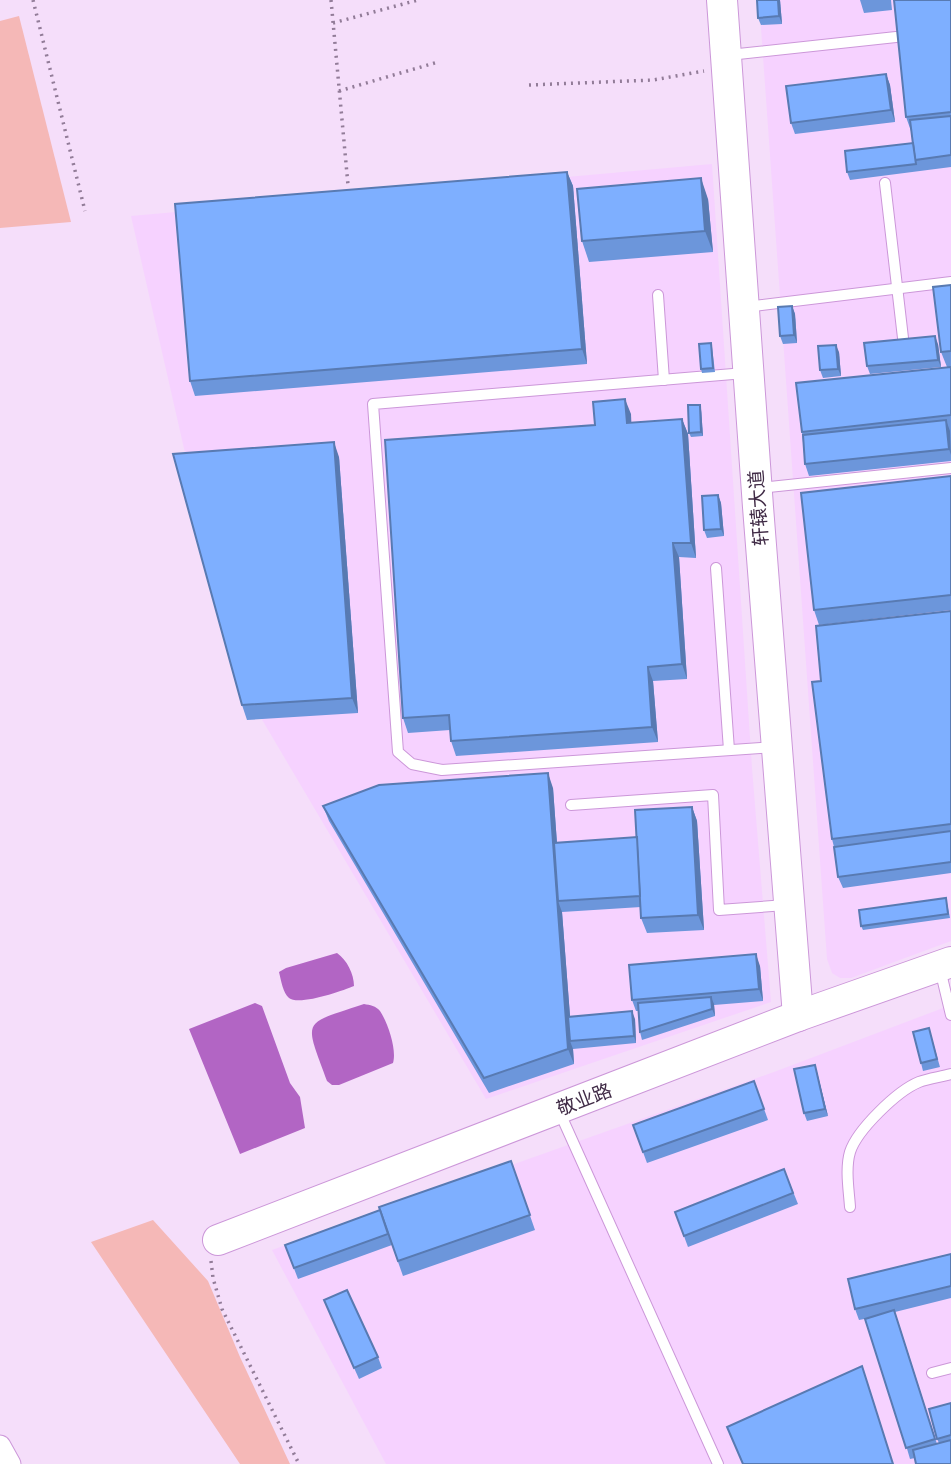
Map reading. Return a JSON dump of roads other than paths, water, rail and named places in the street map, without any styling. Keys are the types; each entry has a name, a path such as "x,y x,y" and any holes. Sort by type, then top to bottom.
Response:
{"street":[{"name":"轩辕大道","path":"722,0 756,489 798,1016"},
{"name":"敬业路","path":"218,1240 798,1016 945,964"},
{"path":"0,1446 10,1464"}],"lane":[{"path":"726,61 896,37"},
{"path":"885,183 902,338"},
{"path":"744,308 951,282"},
{"path":"658,295 664,380"},
{"path":"748,373 373,404 398,752 412,764 442,770 777,747"},
{"path":"756,489 951,468"},
{"path":"716,568 729,750"},
{"path":"572,805 713,795 719,910 789,905"},
{"path":"945,964 951,1015"},
{"path":"850,1208 848,1163 856,1139 908,1088 919,1082 951,1074"},
{"path":"558,1109 718,1464"},
{"path":"932,1373 951,1368"}]}
